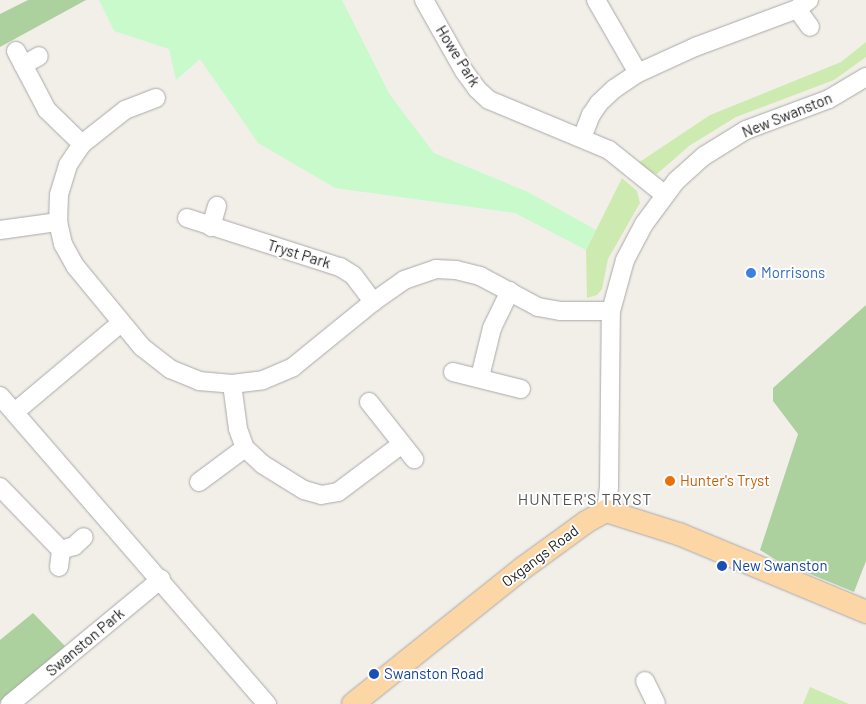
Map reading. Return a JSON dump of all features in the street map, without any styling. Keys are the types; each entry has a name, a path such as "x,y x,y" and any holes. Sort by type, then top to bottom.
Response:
{"main road":[{"path":"606,511 679,534 866,612"},
{"name":"Oxgangs Road","path":"353,704 530,563 586,522 606,511"}],"street":[{"name":"Howe Park","path":"424,0 464,71 477,89 489,100 608,150 665,195"},
{"path":"596,0 638,73"},
{"path":"582,138 591,115 599,103 614,89 638,73 694,47 803,4 810,27"},
{"path":"39,56 19,58 47,110 82,144"},
{"name":"New Swanston","path":"606,511 609,488 611,311 626,260 644,224 676,181 704,156 725,142 746,130 829,99 866,77"},
{"path":"156,98 122,104 82,144 68,165 58,195 58,222 63,244 76,266 142,346 170,369 199,381 232,384 263,380 293,367 373,302 404,280 436,269 456,270 480,276 538,307 560,311 611,311"},
{"path":"211,227 217,206"},
{"name":"Tryst Park","path":"187,218 340,267 353,275 373,302"},
{"path":"0,230 58,222"},
{"path":"480,377 492,328 510,291"},
{"path":"16,411 122,322"},
{"path":"453,372 480,377 521,389"},
{"path":"232,384 238,429 245,448 262,464 304,490 320,495 338,492 402,444"},
{"path":"0,396 16,411 267,704"},
{"path":"370,402 414,459"},
{"path":"199,482 245,448"},
{"path":"0,487 60,558 84,537"},
{"name":"Swanston Park","path":"10,704 160,579"},
{"path":"645,681 656,704"}],"green space":[{"path":"28,0 86,0 0,47 0,14"},
{"path":"99,0 342,0 390,95 434,153 528,192 596,230 586,250 515,213 335,188 258,143 200,59 176,80 169,49 114,31"},
{"path":"866,42 866,57 834,80 736,117 689,146 657,174 650,172 638,163 710,115 841,62"},
{"path":"622,178 637,191 640,203 608,259 602,289 597,295 587,298 586,250"},
{"path":"866,305 866,561 854,592 776,560 760,550 798,434 773,401 773,388"},
{"path":"33,613 65,646 0,702 0,640"},
{"path":"810,687 849,704 803,704"}],"place":[{"name":"Morrisons","path":"751,273"},
{"name":"Hunter's Tryst","path":"670,481"},
{"name":"New Swanston","path":"722,566"},
{"name":"Swanston Road","path":"374,674"}],"district":[{"name":"HUNTER'S TRYST","path":"585,499"}]}
